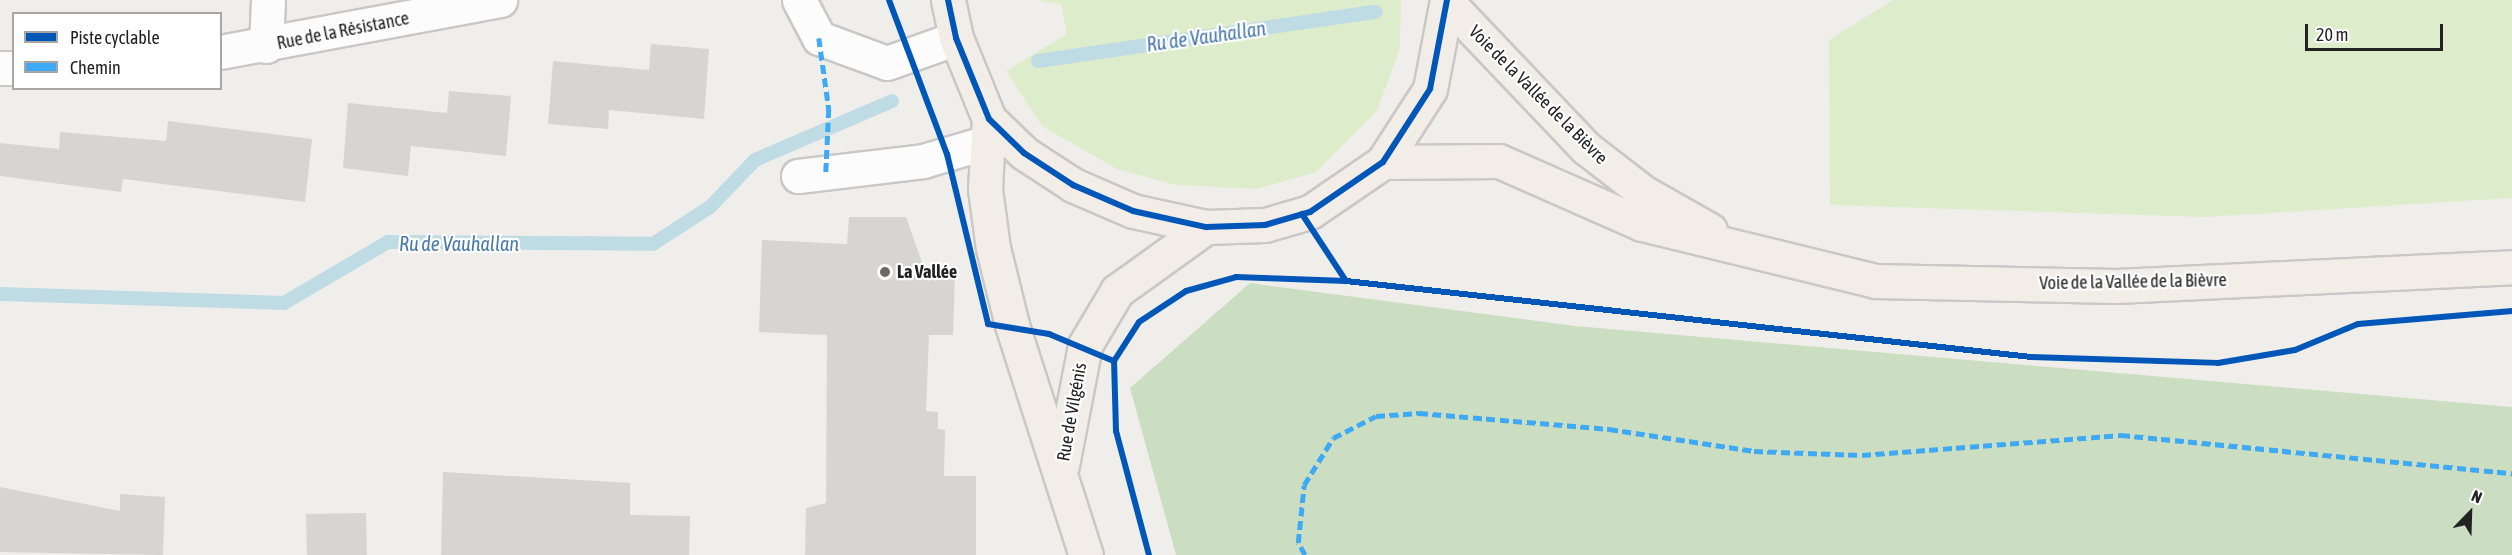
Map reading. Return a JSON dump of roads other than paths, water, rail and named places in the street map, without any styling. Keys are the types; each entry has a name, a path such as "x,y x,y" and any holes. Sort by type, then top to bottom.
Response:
{"main road":[{"name":"Voie de la Vallée de la Bièvre","path":"948,0 956,38 988,131 1073,185 1133,211 1206,227 1264,225 1311,212 1383,162 1430,89 1447,2"},
{"name":"Voie de la Vallée de la Bièvre","path":"1447,2 1586,148 1643,192 1756,256"},
{"path":"988,131 985,189 993,248 1012,325 1086,555"},
{"name":"Voie de la Vallée de la Bièvre","path":"1383,162 1499,161 1642,224 1756,256 1875,281 2104,286 2512,267"},
{"name":"Rue de Vilgénis","path":"1061,473 1084,345 1117,291 1206,227"}],"street":[{"path":"266,46 268,0"},
{"name":"Rue de la Résistance","path":"222,52 266,46 500,0"},
{"path":"799,0 819,38 887,63 956,38"},
{"path":"798,176 923,161 988,131"}],"waterway":[{"name":"Ru de Vauhallan","path":"1038,61 1375,12"},
{"name":"Ru de Vauhallan","path":"0,294 284,303 388,242 653,244 710,207 755,160 892,101"}],"place":[{"name":"La Vallée","path":"885,272"}]}
